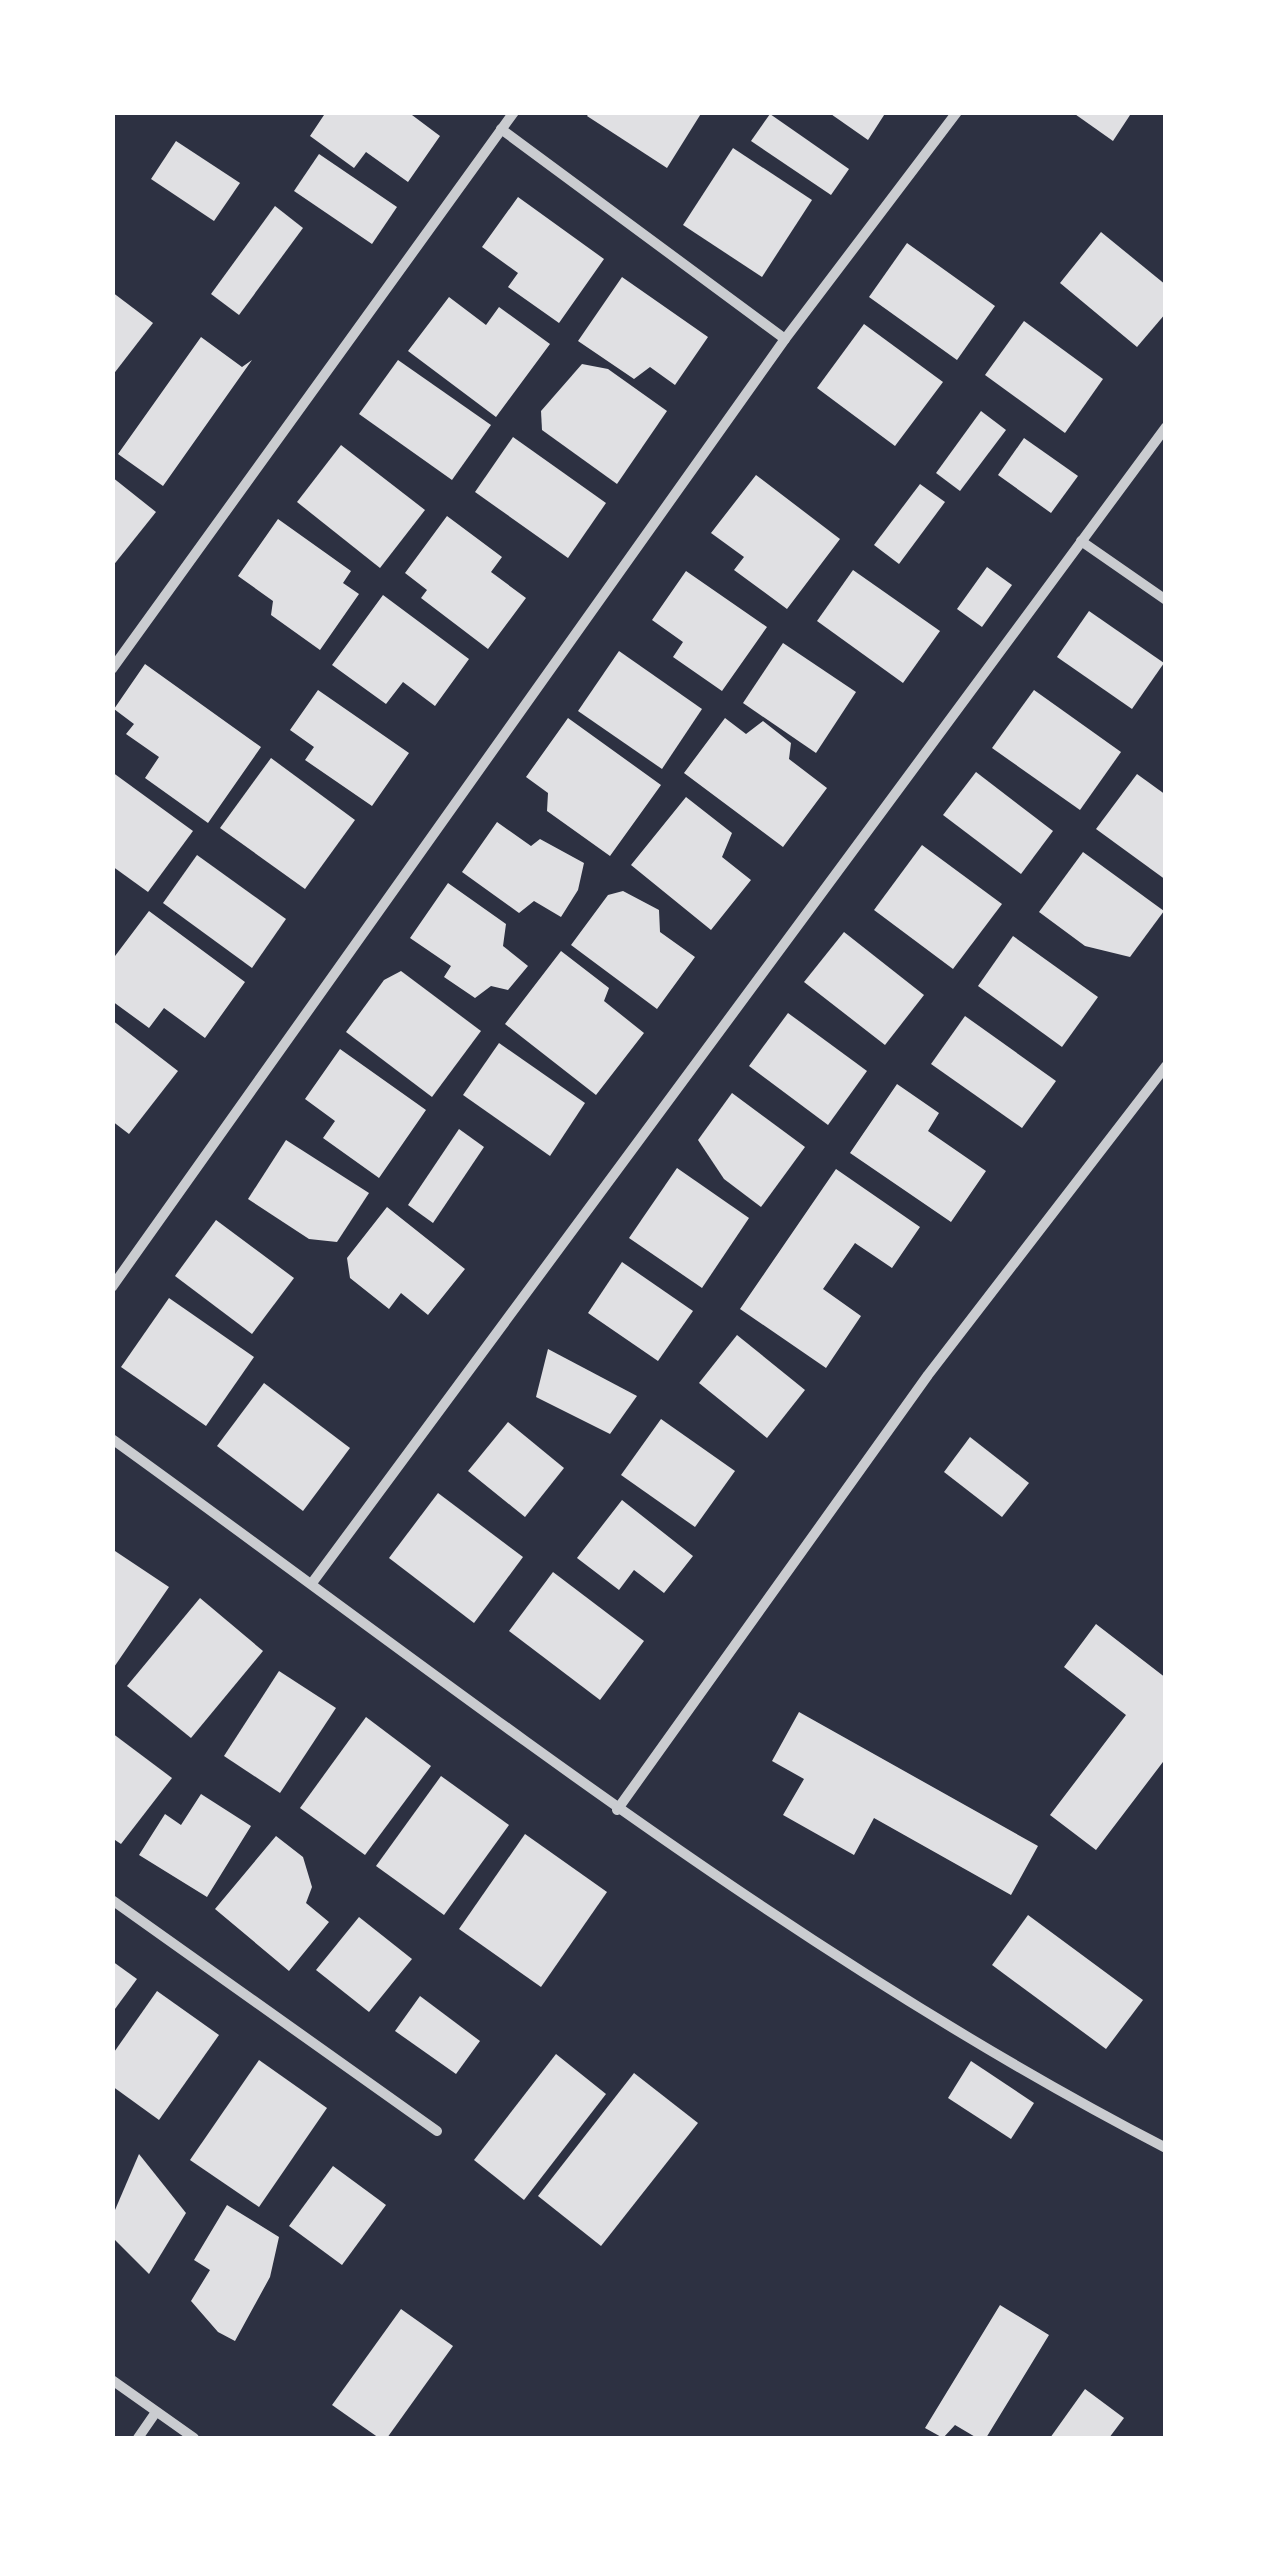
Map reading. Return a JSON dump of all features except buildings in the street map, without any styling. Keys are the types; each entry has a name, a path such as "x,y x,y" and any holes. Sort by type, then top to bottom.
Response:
{"street":[{"path":"112,669 514,112"},
{"path":"112,1287 786,339 956,112"},
{"path":"501,129 786,339"},
{"path":"312,1583 1166,426"},
{"path":"1081,541 1166,600"},
{"path":"617,1810 928,1376 1166,1066"},
{"path":"112,1439 617,1810 953,2026 1166,2148"},
{"path":"112,1900 437,2131"},
{"path":"112,2380 194,2438"},
{"path":"138,2438 156,2412"}]}
